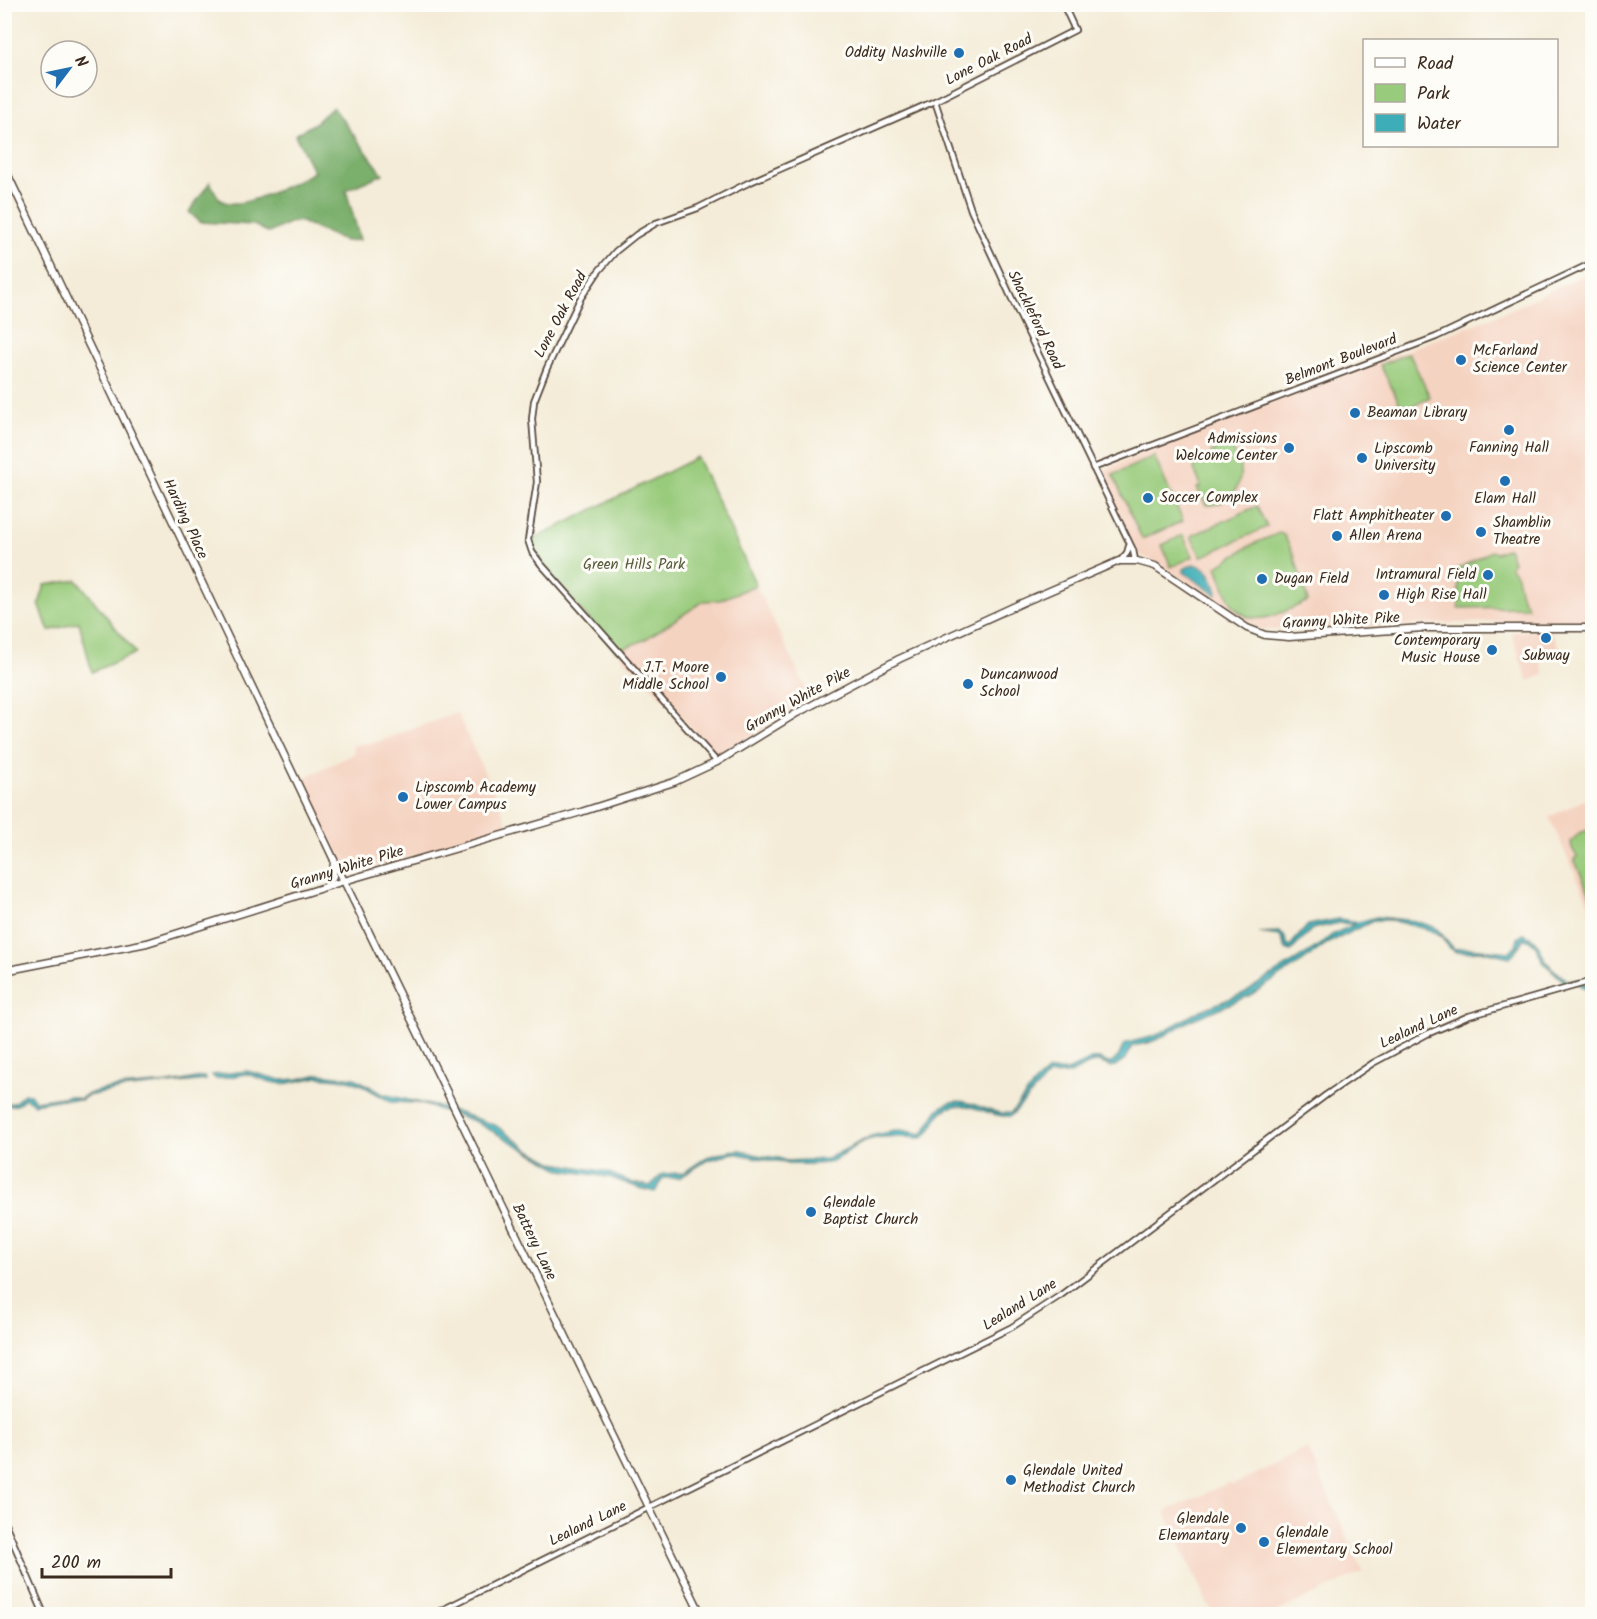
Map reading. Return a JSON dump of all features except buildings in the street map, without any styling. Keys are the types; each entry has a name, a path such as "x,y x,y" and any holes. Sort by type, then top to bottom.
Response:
{"main road":[{"name":"Harding Place","path":"4,167 344,881"},
{"name":"Granny White Pike","path":"4,971 147,943 327,886 648,791 717,762 797,712 910,654 1119,561 1135,560 1149,563 1237,622 1270,636 1289,637 1423,628 1593,628"},
{"path":"327,886 333,876 333,857"},
{"name":"Battery Lane","path":"344,881 648,1508 702,1614"}],"street":[{"name":"Lone Oak Road","path":"717,762 623,659 532,552 528,540 537,487 537,463 532,419 536,394 562,337 588,287 609,258 636,235 660,221 698,208 748,183 934,101 1075,30 1063,4"},
{"name":"Shackleford Road","path":"934,101 971,210 1135,560"},
{"name":"Belmont Boulevard","path":"1093,468 1436,337 1593,263"},
{"path":"1119,561 1127,553 1129,543"},
{"name":"Lealand Lane","path":"434,1614 1012,1327 1068,1289 1326,1095 1385,1056 1427,1034 1469,1016 1591,982"},
{"path":"4,1521 44,1614"}],"shaded area":[{"name":"Lipscomb University","path":"1592,271 1592,622 1533,620 1284,630 1258,629 1152,560 1140,555 1131,542 1100,472 1164,444 1503,313"},
{"name":"J.T. Moore Middle School","path":"756,585 812,701 718,754 616,651 644,640 704,601 720,600"},
{"path":"1550,630 1561,651 1540,661 1545,674 1528,681 1511,632"},
{"name":"Lipscomb Academy Lower Campus","path":"457,713 510,828 353,873 347,871 301,779 354,754 353,745 377,742"},
{"path":"1592,796 1592,911 1549,817"},
{"name":"Glendale Elementary School","path":"1307,1448 1363,1572 1272,1614 1215,1614 1207,1603 1165,1512 1230,1482 1232,1485 1246,1479"}],"green space":[{"path":"333,107 383,174 346,190 360,240 345,241 299,221 289,223 269,233 254,225 200,222 189,212 210,182 220,199 228,203 239,203 267,195 314,172 295,135 315,123"},
{"path":"1409,353 1430,397 1403,410 1380,365"},
{"path":"1235,441 1237,446 1232,449 1240,468 1237,486 1226,500 1206,505 1197,488 1201,486 1194,469 1195,465 1212,457 1211,452"},
{"name":"Soccer Complex","path":"1154,456 1183,521 1142,539 1113,475"},
{"name":"Green Hills Park","path":"697,457 756,585 720,600 704,601 644,640 616,651 541,564 528,542"},
{"path":"1257,506 1267,527 1201,557 1191,536"},
{"name":"Dugan Field","path":"1279,533 1284,535 1294,555 1308,601 1268,617 1248,616 1239,611 1231,602 1217,566 1253,544"},
{"path":"1183,535 1193,557 1171,567 1162,545"},
{"name":"Intramural Field","path":"1508,548 1513,562 1510,567 1517,576 1522,596 1528,607 1459,608 1458,569 1491,551 1496,553"},
{"path":"77,580 136,653 92,672 79,622 49,631 39,604 45,585"},
{"path":"1592,829 1592,899 1574,859 1577,857 1571,842 1579,833"}],"water":[{"path":"1193,564 1210,574 1216,588 1216,595 1184,572 1184,569"},
{"path":"1377,917 1416,921 1436,928 1454,949 1469,948 1510,952 1518,938 1524,934 1536,941 1552,968 1567,980 1581,980 1592,991 1592,994 1577,983 1565,982 1544,963 1534,943 1524,938 1510,957 1483,951 1456,952 1430,930 1390,920 1375,920 1326,944 1249,996 1193,1019 1158,1039 1132,1046 1125,1059 1115,1066 1110,1067 1100,1062 1093,1062 1070,1074 1049,1075 1011,1116 962,1105 954,1106 942,1112 929,1132 922,1138 890,1136 874,1138 858,1144 827,1163 788,1164 733,1153 706,1161 679,1178 663,1178 655,1192 609,1177 562,1170 474,1121 418,1103 391,1102 349,1080 318,1077 284,1084 247,1074 216,1079 212,1075 247,1071 281,1080 299,1079 319,1074 355,1078 383,1094 451,1110 495,1125 530,1150 554,1163 607,1172 633,1183 650,1186 663,1174 683,1173 707,1157 729,1151 740,1150 786,1161 827,1159 871,1136 900,1130 922,1134 938,1110 956,1101 974,1104 992,1111 1011,1113 1048,1071 1068,1071 1091,1059 1112,1063 1127,1043 1155,1036 1199,1011 1244,993 1332,935 1355,924 1339,923 1312,929 1291,951 1286,949 1280,936 1259,933 1279,932 1284,936 1289,947 1308,925 1339,919 1358,922"},
{"path":"205,1077 206,1080 121,1089 87,1096 81,1100 62,1099 34,1104 25,1098 17,1105 5,1106 5,1104 14,1103 24,1094 30,1094 35,1101 69,1096 80,1099 88,1094 109,1089 172,1083"}],"place":[{"name":"Oddity Nashville","path":"959,53"},
{"name":"McFarland Science Center","path":"1461,360"},
{"name":"Beaman Library","path":"1355,413"},
{"name":"Fanning Hall","path":"1509,430"},
{"name":"Admissions Welcome Center","path":"1289,448"},
{"name":"Lipscomb University","path":"1362,458"},
{"name":"Elam Hall","path":"1505,481"},
{"name":"Soccer Complex","path":"1148,498"},
{"name":"Flatt Amphitheater","path":"1446,516"},
{"name":"Shamblin Theatre","path":"1481,532"},
{"name":"Allen Arena","path":"1337,536"},
{"name":"Intramural Field","path":"1488,575"},
{"name":"Dugan Field","path":"1262,579"},
{"name":"High Rise Hall","path":"1384,595"},
{"name":"Subway","path":"1546,638"},
{"name":"Contemporary Music House","path":"1492,650"},
{"name":"J.T. Moore Middle School","path":"721,677"},
{"name":"Duncanwood School","path":"968,684"},
{"name":"Lipscomb Academy Lower Campus","path":"403,797"},
{"name":"Glendale Baptist Church","path":"811,1212"},
{"name":"Glendale United Methodist Church","path":"1011,1480"},
{"name":"Glendale Elemantary","path":"1241,1528"},
{"name":"Glendale Elementary School","path":"1264,1542"}]}
